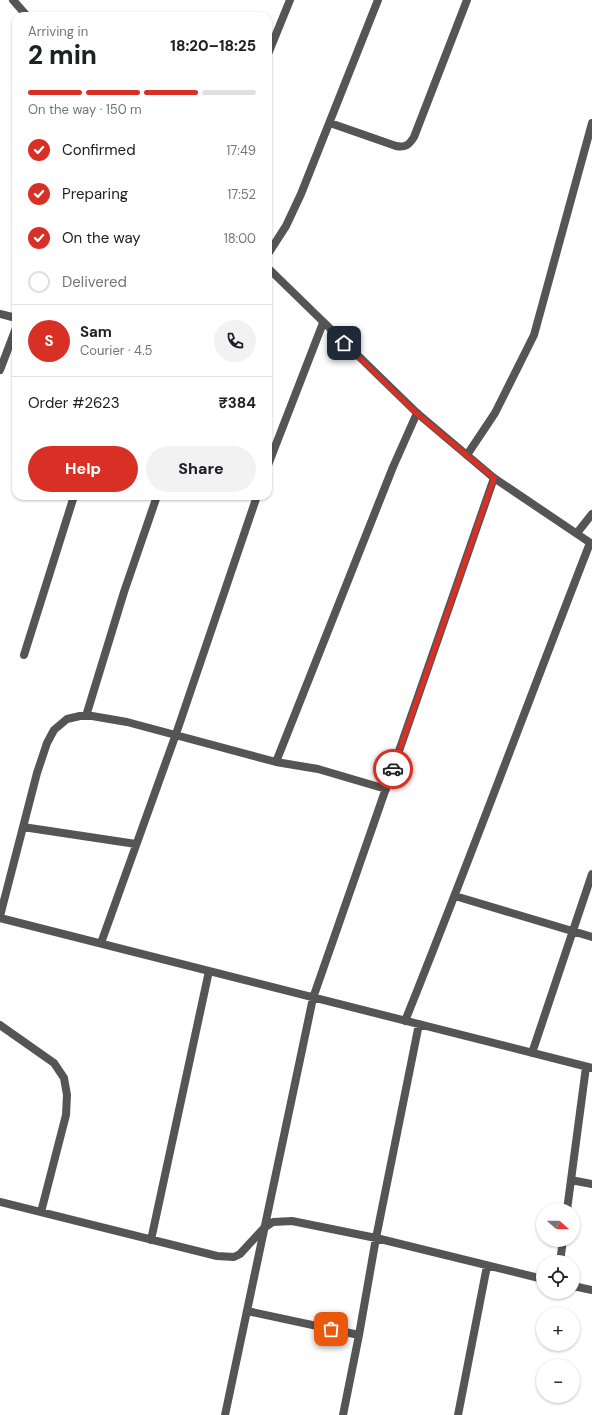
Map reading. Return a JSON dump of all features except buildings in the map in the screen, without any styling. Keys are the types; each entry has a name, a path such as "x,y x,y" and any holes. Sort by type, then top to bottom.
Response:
{"street":[{"path":"13,0 24,12"},
{"path":"272,44 290,0"},
{"path":"272,248 286,226 330,123 378,0"},
{"path":"330,123 396,146 408,146 414,137 466,0"},
{"path":"467,455 495,413 534,335 592,123"},
{"path":"272,272 416,413 494,478 591,543 524,713 455,896 404,1020"},
{"path":"0,314 12,317"},
{"path":"272,455 324,323"},
{"path":"0,370 12,338"},
{"path":"276,762 390,474 416,413"},
{"path":"225,1415 313,998 494,478"},
{"path":"24,655 73,500"},
{"path":"86,716 124,592 156,500"},
{"path":"101,943 176,734 256,500"},
{"path":"576,533 592,514"},
{"path":"386,789 318,769 276,762 127,722 86,716 67,719 54,730 47,743 37,773 0,917 313,998 589,1067 568,1203"},
{"path":"23,827 136,844"},
{"path":"532,1053 574,932 592,874"},
{"path":"455,896 592,937"},
{"path":"151,1240 209,971"},
{"path":"343,1415 360,1335 376,1238 418,1024"},
{"path":"0,1025 54,1063 64,1078 67,1095 66,1115 41,1212"},
{"path":"571,1180 592,1184"},
{"path":"0,1202 217,1256 234,1257 240,1254 264,1228 273,1222 292,1221 376,1238 536,1277"},
{"path":"458,1415 488,1266"},
{"path":"580,1287 592,1290"},
{"path":"247,1311 360,1335"}],"way so far":[{"path":"331,1329 247,1311 313,998 393,769"}],"route":[{"path":"344,343 416,413 494,478 393,769"}]}
